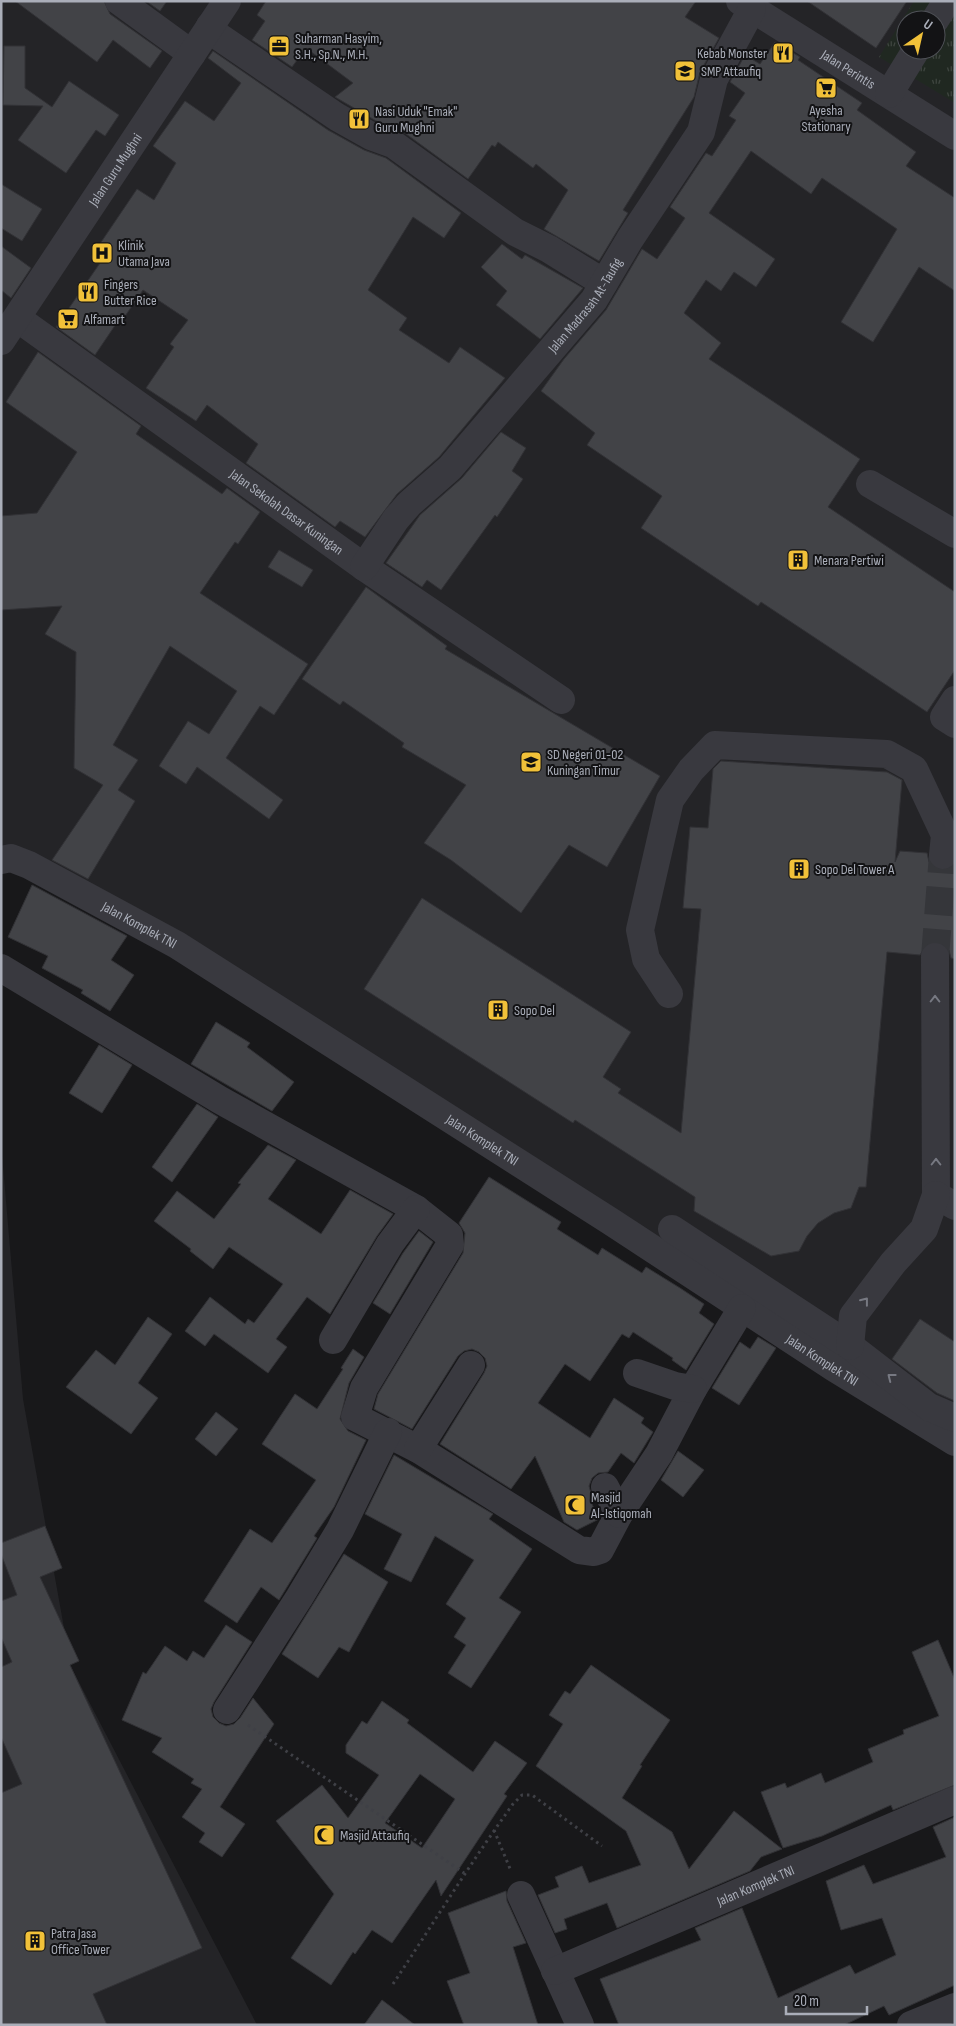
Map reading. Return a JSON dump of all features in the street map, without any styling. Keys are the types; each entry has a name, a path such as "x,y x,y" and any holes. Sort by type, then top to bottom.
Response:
{"street":[{"path":"119,1 192,54"},
{"name":"Jalan Guru Mughni","path":"6,334 227,1"},
{"name":"Jalan Perintis","path":"746,5 955,136"},
{"name":"Jalan Madrasah At-Taufig","path":"364,567 408,504 450,468 594,300 702,132 714,79 746,5"},
{"path":"210,26 218,36 337,117 371,136 393,144 515,232 550,249 604,283"},
{"path":"889,94 910,60"},
{"name":"Jalan Sekolah Dasar Kuningan","path":"6,334 364,567 561,700"},
{"path":"870,484 955,534"},
{"path":"955,700 944,717 955,724"},
{"path":"669,994 646,959 640,930 670,800 691,770 715,745 887,754 914,769 948,842"},
{"name":"Jalan Komplek TNI","path":"1,860 11,858 29,865 177,945 742,1308 955,1442"},
{"path":"850,1346 853,1316 945,1201 935,957"},
{"path":"1,968 220,1100 416,1210 449,1234 450,1245 364,1388 355,1417 388,1432 418,1449 579,1550 594,1552 600,1550 619,1514 659,1454 693,1389 742,1308"},
{"path":"334,1340 390,1244 416,1210"},
{"path":"672,1229 850,1346 929,1407 955,1418"},
{"path":"418,1449 471,1364"},
{"path":"637,1373 675,1386 693,1389"},
{"path":"227,1710 300,1598 340,1530 388,1432"},
{"path":"605,1487 619,1514"},
{"name":"Jalan Komplek TNI","path":"555,1971 955,1800"},
{"path":"521,1895 580,2025"},
{"path":"911,2025 955,2007"}],"path":[{"path":"227,1710 464,1873"},
{"path":"392,1984 464,1873 513,1804 522,1795 532,1795 602,1846"},
{"path":"494,1830 521,1895"}],"shaded area":[{"path":"1,1 955,1 955,1424 1,854"},
{"path":"1,1143 23,1399 71,1667 257,2025 1,2025"}],"green space":[{"path":"914,1 955,1 955,103 879,57 896,30 896,60 946,60 946,10 908,10"}],"building":[{"path":"15,1 104,1 110,14 162,51 150,68 113,40 97,62"},
{"path":"146,1 167,1 160,11"},
{"path":"266,1 696,1 685,17 719,38 700,72 694,97 623,210 628,213 599,261 544,229 568,190 536,164 533,168 498,142 495,147 492,145 468,179 402,131 378,122 335,97 353,83 306,48 292,67 252,40 265,21 257,15"},
{"path":"807,1 907,1 901,10 896,10 896,18 876,48"},
{"path":"775,42 800,57 798,60 862,103 857,110 916,152 906,166 955,198 955,291 919,267 873,342 841,322 897,229 822,178 811,194 751,151 709,213 775,259 756,287 734,272 721,291 706,280 684,313 721,343 709,359 860,459 828,507 955,592 955,670 927,712 761,602 758,606 641,528 662,496 587,445 595,433 541,391 564,359 606,310 642,249 657,259 685,218 670,207 706,153 712,156 736,120 729,116 745,93 730,82 745,55 760,64"},
{"path":"4,46 25,46 25,88 52,107 69,81 119,115 105,136 96,130 66,173 18,140 43,106 3,105"},
{"path":"213,51 328,130 364,150 386,158 461,213 444,238 413,217 368,290 407,318 399,330 449,363 460,347 505,378 439,457 397,494 365,537 340,521 335,527 246,463 258,444 207,405 196,421 146,388 174,347 170,344 188,320 143,290 121,322 118,321 95,355 56,327 100,263 91,257 137,189 154,200 176,163 153,146 185,101 214,121 241,83 208,58"},
{"path":"1,184 42,209 22,241 1,228"},
{"path":"502,244 522,259 525,255 583,288 540,339 496,305 507,291 481,267"},
{"path":"1,246 31,268 11,298 1,290"},
{"path":"38,352 141,426 136,434 222,494 227,488 260,512 238,544 235,542 200,593 308,664 274,715 260,706 226,758 283,800 269,819 197,767 186,784 159,766 188,721 209,734 237,691 170,646 113,745 138,760 118,790 135,801 88,879 52,860 103,785 74,768 76,652 45,634 62,606 1,610 1,516 37,513 77,452 6,402"},
{"path":"501,432 526,448 512,471 523,479 497,517 495,515 441,590 427,580 422,587 386,563 420,515 462,478"},
{"path":"279,550 313,570 302,587 268,567"},
{"path":"366,587 447,646 445,649 660,776 607,867 569,845 521,913 451,860 424,843 466,785 402,747 404,743 343,701 340,705 302,679"},
{"name":"Sopo Del","path":"721,761 887,772 902,780 895,862 900,851 927,853 929,862 941,870 949,869 955,865 955,959 951,958 949,950 943,944 935,941 927,944 920,955 887,952 866,1187 859,1187 851,1208 834,1213 818,1223 807,1236 799,1251 771,1256 694,1211 695,1197 575,1120 573,1123 364,989 422,898 631,1032 603,1077 621,1089 618,1093 681,1133 701,909 683,908 690,827 708,828 713,769"},
{"path":"32,885 127,936 111,960 134,975 110,1011 81,993 83,990 42,968 48,956 8,937"},
{"path":"216,1022 250,1043 247,1047 294,1082 272,1111 191,1064"},
{"path":"99,1045 132,1065 102,1113 69,1093"},
{"path":"197,1104 218,1117 172,1182 152,1167"},
{"path":"268,1145 296,1160 268,1199 321,1234 350,1190 393,1214 377,1236 330,1314 307,1297 276,1339 287,1347 268,1373 214,1334 205,1346 185,1331 210,1297 245,1324 248,1319 254,1323 283,1284 229,1247 213,1269 190,1251 191,1249 154,1221 177,1191 214,1219 241,1184 238,1183"},
{"path":"489,1177 561,1222 557,1229 598,1255 602,1248 642,1273 646,1267 680,1288 704,1304 699,1313 714,1324 686,1370 672,1360 673,1358 633,1332 629,1338 622,1334 590,1381 565,1364 538,1403 590,1438 614,1398 644,1418 641,1423 653,1432 634,1463 621,1453 608,1472 598,1473 592,1478 589,1486 592,1497 590,1500 599,1519 577,1530 564,1522 535,1456 511,1489 440,1444 487,1366 485,1358 479,1352 472,1349 464,1351 458,1356 412,1429 374,1409 378,1394 463,1253 465,1233 459,1223"},
{"path":"419,1231 433,1242 390,1314 373,1303 403,1253"},
{"path":"148,1317 172,1334 138,1383 158,1398 131,1434 66,1387 96,1350 115,1365"},
{"path":"920,1319 955,1342 955,1401 937,1393 892,1359"},
{"path":"758,1337 776,1348 739,1405 712,1388 740,1342 750,1349"},
{"path":"353,1349 364,1357 349,1383 340,1419 348,1431 366,1440 334,1507 314,1536 317,1538 279,1600 261,1587 237,1623 204,1601 250,1529 272,1543 316,1480 262,1444 295,1394 317,1409 343,1369 341,1368"},
{"path":"216,1412 238,1429 216,1456 195,1439"},
{"path":"678,1451 704,1470 683,1497 661,1480"},
{"path":"394,1455 493,1514 489,1519 532,1549 499,1598 521,1612 471,1688 448,1673 466,1645 454,1637 466,1618 446,1604 474,1560 435,1536 411,1582 384,1569 402,1534 365,1514"},
{"path":"45,1526 62,1568 40,1577 79,1661 70,1665 202,1948 93,1994 107,2025 1,2025 1,1793 22,1784 1,1737 1,1667 12,1662 1,1637 1,1601 17,1595 1,1554 1,1543"},
{"path":"344,1554 388,1582 349,1652 339,1647 318,1678 282,1654"},
{"path":"226,1625 252,1642 214,1702 211,1709 213,1717 219,1723 226,1726 234,1724 253,1698 274,1724 220,1807 245,1824 222,1857 199,1842 205,1833 182,1817 202,1789 191,1783 194,1779 152,1752 162,1738 122,1720 143,1672 146,1674 165,1646 187,1661 193,1651 204,1658"},
{"path":"938,1640 955,1680 955,1785 893,1810 891,1805 822,1836 783,1848 761,1792 785,1783 787,1788 821,1773 825,1783 873,1762 868,1749 904,1734 903,1730 939,1716 912,1652"},
{"path":"591,1665 670,1720 640,1765 642,1766 622,1798 672,1832 689,1869 734,1811 782,1849 761,1857 750,1871 617,1928 607,1903 564,1919 567,1929 555,1933 538,1895 559,1887 555,1877 582,1866 589,1883 641,1865 626,1831 536,1766 563,1724 549,1715 565,1691 570,1694"},
{"path":"382,1701 409,1720 407,1723 473,1772 495,1741 527,1763 504,1794 507,1796 441,1896 436,1880 392,1943 372,1930 355,1954 353,1952 331,1985 291,1958 334,1894 276,1821 322,1785 348,1818 379,1775 346,1753 346,1745 362,1721 367,1724","holes":["420,1774 455,1799 422,1848 385,1823"]},
{"path":"955,1817 955,1985 889,2015 884,2006 844,2025 619,2025 600,1979 701,1940 695,1928 742,1908 778,1998 850,1965 855,1974 896,1955 882,1918 841,1930 826,1881 864,1865 873,1884 946,1857 933,1827"},
{"path":"506,1891 507,1901 526,1943 513,1947 538,2025 464,2025 447,1981 470,1973 448,1913"},
{"path":"382,2000 415,2025 364,2025"}],"tunnel":[{"path":"935,957 943,855"}],"place":[{"name":"Suharman Hasyim, S.H., Sp.N., M.H.","path":"279,46"},
{"name":"Kebab Monster","path":"783,53"},
{"name":"SMP Attaufiq","path":"685,71"},
{"name":"Ayesha Stationary","path":"826,88"},
{"name":"Nasi Uduk \"Emak\" Guru Mughni","path":"359,119"},
{"name":"Klinik Utama Java","path":"102,253"},
{"name":"Fingers Butter Rice","path":"88,292"},
{"name":"Alfamart","path":"68,319"},
{"name":"Menara Pertiwi","path":"798,560"},
{"name":"SD Negeri 01-02 Kuningan Timur","path":"531,762"},
{"name":"Sopo Del Tower A","path":"799,869"},
{"name":"Sopo Del","path":"498,1010"},
{"name":"Masjid Al-Istiqomah","path":"575,1505"},
{"name":"Masjid Attaufiq","path":"324,1835"},
{"name":"Patra Jasa Office Tower","path":"35,1941"}]}
